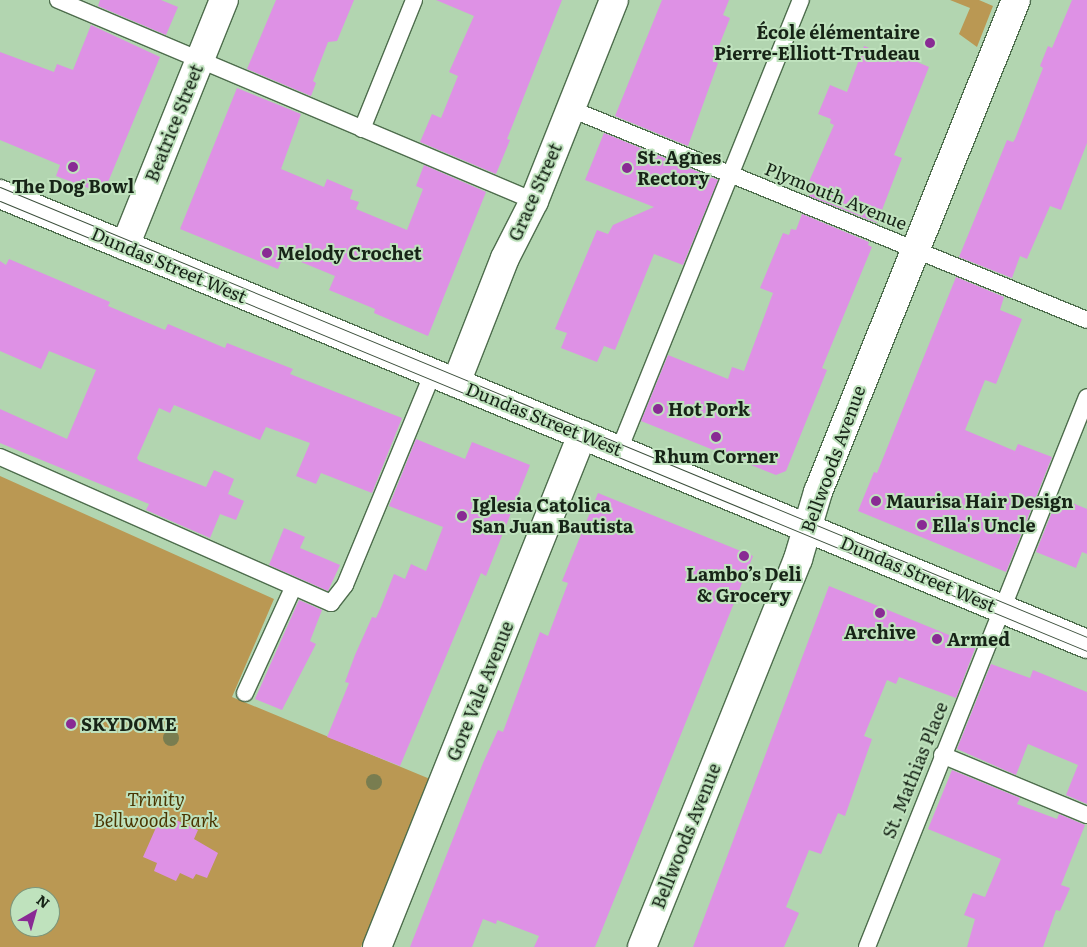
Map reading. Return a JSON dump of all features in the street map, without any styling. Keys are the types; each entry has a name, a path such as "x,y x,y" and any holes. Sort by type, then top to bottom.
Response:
{"street":[{"name":"Beatrice Street","path":"125,246 224,0"},
{"name":"Grace Street","path":"444,378 534,201 614,0"},
{"name":"Bellwoods Avenue","path":"642,947 793,572 818,492 1016,0"},
{"name":"Dundas Street West","path":"0,194 1087,644"},
{"name":"Gore Vale Avenue","path":"377,947 582,435"}],"lane":[{"path":"58,0 534,201"},
{"path":"362,128 414,0"},
{"path":"619,450 801,0"},
{"name":"Plymouth Avenue","path":"571,109 1087,320"},
{"path":"0,457 323,602 331,603 338,598 444,378"},
{"name":"St. Mathias Place","path":"867,947 942,755 1087,397"},
{"path":"245,693 293,588"},
{"path":"942,755 1087,815"}],"green space":[{"path":"950,0 979,0 993,6 977,47 959,34 970,8"},
{"name":"Trinity Bellwoods Park","path":"0,476 274,599 232,697 430,779 361,947 0,947"}],"building":[{"path":"100,0 161,0 178,7 166,35 98,6"},
{"path":"276,0 354,0 337,41 328,42 313,81 316,83 311,96 247,69"},
{"path":"436,0 562,0 507,139 510,140 496,174 420,142 432,114 441,118 458,76 449,72 474,16"},
{"path":"662,0 729,0 723,15 730,18 713,61 718,63 688,146 615,116"},
{"path":"1072,0 1087,0 1087,143 1061,210 1050,206 1027,259 1020,256 1012,278 959,257 1007,140 1013,142 1015,139 1043,68 1040,66 1048,46 1052,48"},
{"path":"91,25 160,57 106,187 96,191 56,176 60,165 0,140 0,52 54,72 57,64 73,70"},
{"path":"864,46 880,52 882,47 929,67 894,155 902,158 877,223 809,196 812,188 807,186 834,125 830,123 831,119 818,114 830,85 847,92"},
{"path":"237,88 301,114 281,169 324,187 327,179 353,190 350,199 359,202 356,209 407,230 423,189 416,186 424,165 486,192 428,336 374,313 375,309 329,290 335,276 284,255 278,269 180,229"},
{"path":"604,133 718,180 683,265 654,254 615,350 604,346 597,362 561,348 567,333 555,329 597,230 608,234 613,225 654,207 585,180"},
{"path":"802,214 869,242 868,245 872,247 822,368 827,370 786,471 776,475 641,421 668,355 728,379 732,367 744,371 773,293 760,288 783,233 789,235 791,229 796,230"},
{"path":"9,259 110,302 108,306 165,330 168,324 225,348 227,343 293,369 290,374 402,418 372,493 321,473 316,484 296,476 310,443 266,427 260,440 174,405 170,413 159,408 137,458 139,461 206,487 214,470 234,479 228,494 244,501 236,520 220,514 210,538 146,510 149,504 0,443 0,409 67,439 96,370 49,351 41,369 0,351 0,261 6,265"},
{"path":"956,277 1004,297 1000,310 1022,319 996,384 985,380 965,430 1015,451 1018,444 1052,457 1006,572 858,511 874,472 877,473"},
{"path":"416,439 465,459 472,442 530,465 486,576 481,573 400,766 327,737 349,683 345,682 355,655 372,617 376,618 394,574 405,579 411,564 426,571 443,527 389,506"},
{"path":"598,493 753,556 595,947 534,947 539,936 497,920 496,924 483,919 472,947 410,947 483,763 498,730 503,732 540,632 548,636 568,583 562,581"},
{"path":"1058,497 1087,509 1087,554 1082,552 1076,568 1036,552"},
{"path":"284,528 305,537 300,548 340,565 328,591 269,565"},
{"path":"829,586 976,646 956,698 899,677 896,684 887,680 864,736 872,739 845,816 838,813 821,854 809,850 786,907 799,913 784,947 693,947"},
{"path":"299,600 322,610 310,641 316,644 282,710 255,699"},
{"path":"991,664 1030,678 1033,670 1087,692 1087,804 1066,795 1078,765 1028,744 1016,775 957,749"},
{"path":"952,770 1020,798 1017,804 1057,819 1059,814 1085,825 1061,885 1070,888 1060,911 1056,910 1043,947 967,947 975,919 964,915 973,893 985,897 1001,859 928,829"},
{"path":"176,820 198,830 194,839 218,853 207,878 196,874 193,879 180,873 176,881 154,871 157,863 143,857 158,823 172,829"}],"tram line":[{"path":"0,187 1087,637"},
{"path":"0,201 1087,651"}],"place":[{"name":"École élémentaire Pierre-Elliott-Trudeau","path":"930,43"},
{"name":"The Dog Bowl","path":"73,167"},
{"name":"St. Agnes Rectory","path":"627,168"},
{"name":"Melody Crochet","path":"267,253"},
{"name":"Hot Pork","path":"658,409"},
{"name":"Rhum Corner","path":"716,437"},
{"name":"Maurisa Hair Design","path":"876,501"},
{"name":"Iglesia Catolica San Juan Bautista","path":"462,516"},
{"name":"Ella's Uncle","path":"922,525"},
{"name":"Lambo’s Deli & Grocery","path":"744,556"},
{"name":"Archive","path":"880,613"},
{"name":"Armed","path":"937,639"},
{"name":"SKYDOME","path":"71,724"}]}
